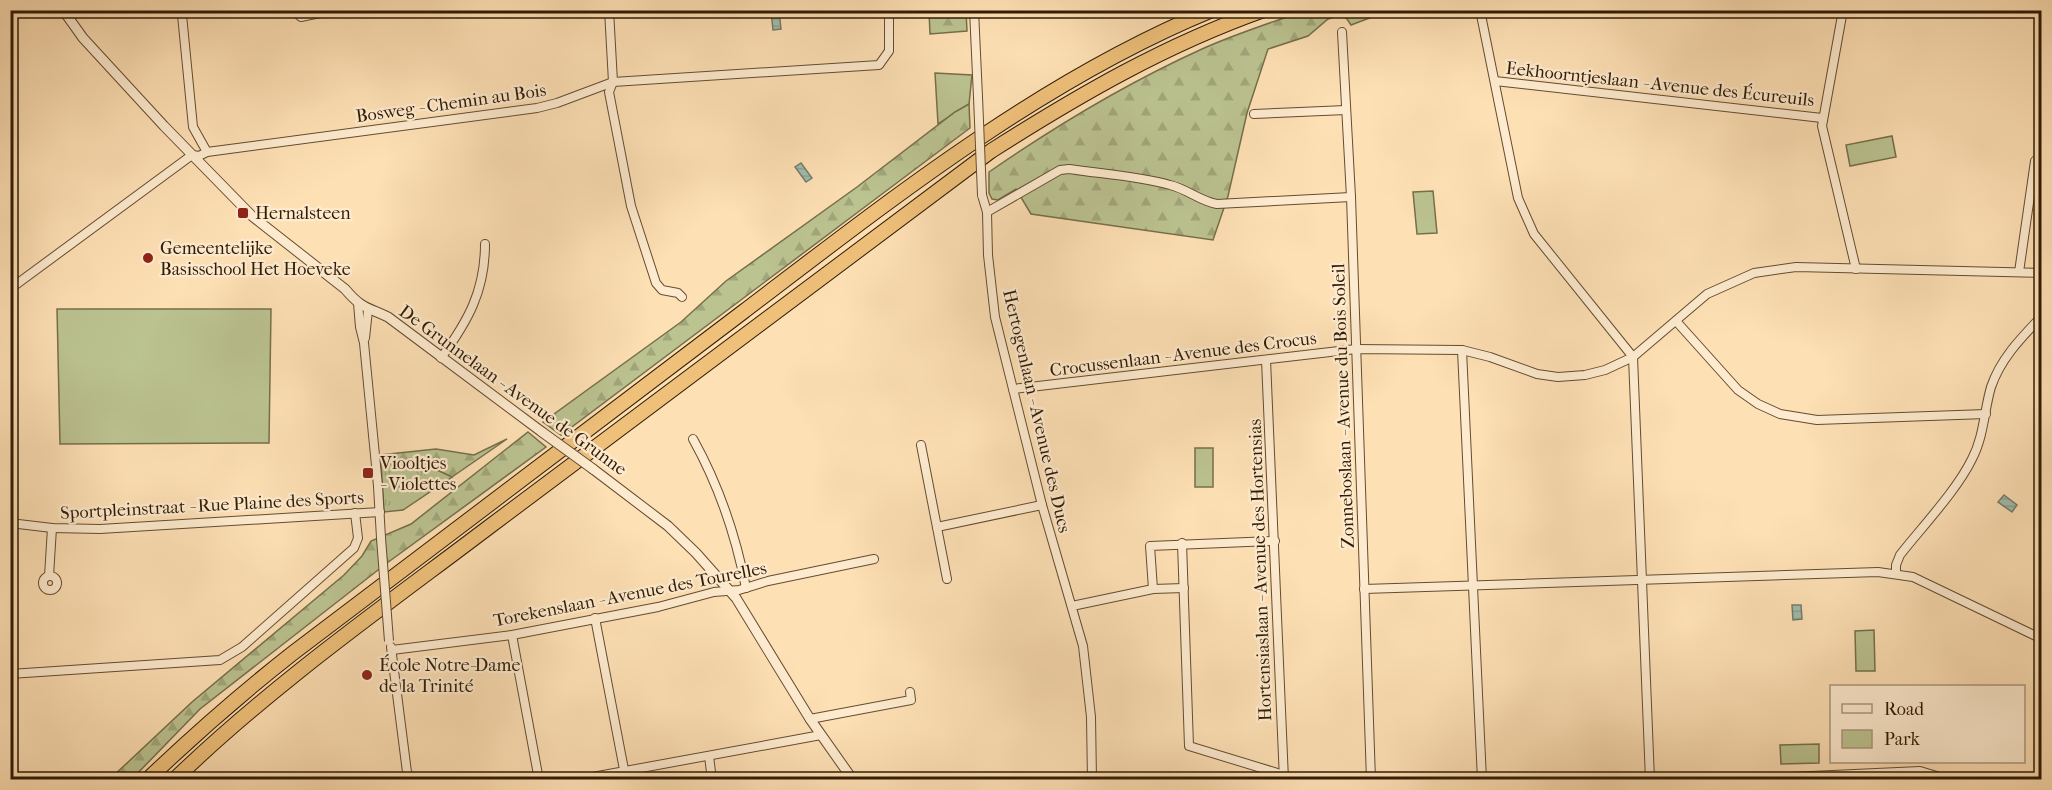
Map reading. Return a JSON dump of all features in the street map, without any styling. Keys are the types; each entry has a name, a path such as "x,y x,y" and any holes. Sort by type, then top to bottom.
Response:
{"highway":[{"path":"147,780 208,723 293,653 855,227 1031,104 1108,59 1212,10"},
{"path":"174,780 220,737 303,668 991,151 1058,109 1158,54 1194,37 1264,10"}],"street":[{"name":"De Grunnelaan - Avenue de Grunne","path":"63,10 83,38 252,216 345,289 358,303 368,310 388,317 668,526 696,553 736,598 810,719 853,780"},
{"path":"292,10 301,17 334,10"},
{"path":"609,10 613,82 609,92 636,224 659,287 662,290 678,292 682,297"},
{"name":"Bosweg - Chemin au Bois","path":"10,289 192,155 199,156 207,152 547,106 613,82 879,65 889,51 889,10"},
{"name":"Hertogenlaan - Avenue des Ducs","path":"974,10 982,195 987,212 988,255 995,317 1042,505 1083,646 1092,717 1092,780"},
{"path":"1480,10 1518,198 1534,234 1633,357 1650,780"},
{"path":"1843,10 1822,126 1856,268"},
{"path":"182,15 193,127 207,152"},
{"name":"Zonneboslaan - Avenue du Bois Soleil","path":"1342,32 1351,197 1371,780"},
{"name":"Eekhoorntjeslaan - Avenue des Écureuils","path":"1495,81 1822,118"},
{"path":"1254,114 1346,110"},
{"path":"2019,272 2035,162"},
{"path":"987,212 1052,173 1069,169 1183,188 1207,202 1231,203 1351,197"},
{"path":"441,358 462,330 474,307 484,267 485,244"},
{"name":"Crocussenlaan - Avenue des Crocus","path":"1013,389 1356,349 1462,350 1490,357 1537,374 1558,377 1598,372 1633,357 1707,294 1754,273 1796,267 2042,273"},
{"path":"358,303 380,512 389,641 408,778 394,780"},
{"path":"364,343 368,310"},
{"path":"1896,573 1900,555 1961,478 1972,460 1986,414 1990,390 2002,363 2015,344 2042,316"},
{"path":"1676,321 1738,390 1758,404 1780,414 1817,420 1986,414"},
{"path":"1462,350 1482,780"},
{"name":"Hortensiaslaan - Avenue des Hortensias","path":"1266,360 1284,777"},
{"path":"693,438 707,464 727,520 746,588"},
{"path":"921,445 947,579"},
{"path":"937,526 1042,505"},
{"name":"Sportpleinstraat - Rue Plaine des Sports","path":"10,523 52,528 152,527 380,512"},
{"path":"10,674 220,660 242,647 354,548 358,538 355,513"},
{"path":"49,576 52,528"},
{"path":"1153,589 1150,546 1275,541"},
{"path":"1182,543 1189,746 1284,777"},
{"name":"Torekenslaan - Avenue des Tourelles","path":"392,650 512,634 658,607 874,560"},
{"path":"1364,589 1861,572 1896,573 1932,585 2042,639"},
{"path":"1072,606 1153,589 1184,588"},
{"path":"595,618 626,776"},
{"path":"512,634 539,780"},
{"path":"810,719 911,700 910,692"},
{"path":"576,780 626,776 709,756 821,735"},
{"path":"709,756 712,780"},
{"path":"1723,780 1920,771 1950,780"}],"green space":[{"path":"966,11 967,31 930,34 929,12"},
{"path":"1304,11 1403,11 1403,17 1372,17 1351,25 1341,15 1328,19 1308,36 1268,49 1247,113 1228,196 1213,240 1031,214 1016,189 998,200 992,199 989,193 989,172 1067,121 1120,90 1202,49"},
{"path":"935,73 972,75 969,104 938,124"},
{"path":"969,104 970,128 561,435 543,422 681,322 726,281"},
{"path":"1892,136 1896,157 1850,166 1846,145"},
{"path":"1433,191 1437,233 1417,234 1413,192"},
{"path":"57,309 271,309 269,443 60,444"},
{"path":"528,432 546,447 387,563 200,709 132,779 109,780 192,702 344,575 362,556 371,541 411,524"},
{"path":"507,439 452,477 422,463 381,464 380,455 436,449 474,455"},
{"path":"1195,448 1213,448 1213,487 1195,487"},
{"path":"422,463 452,477 403,510 384,512 381,464"},
{"path":"1874,630 1875,671 1856,671 1855,631"},
{"path":"1819,744 1819,763 1781,764 1780,745"}],"shaded area":[{"path":"771,11 779,11 781,29 773,30"},
{"path":"801,163 812,178 806,182 795,167"},
{"path":"2004,495 2017,505 2012,512 1998,502"},
{"path":"1792,605 1801,605 1802,619 1793,620"}],"place":[{"name":"Hernalsteen","path":"243,213"},
{"name":"Gemeentelijke Basisschool Het Hoeveke","path":"148,258"},
{"name":"Viooltjes - Violettes","path":"368,473"},
{"name":"École Notre-Dame de la Trinité","path":"367,675"}]}
